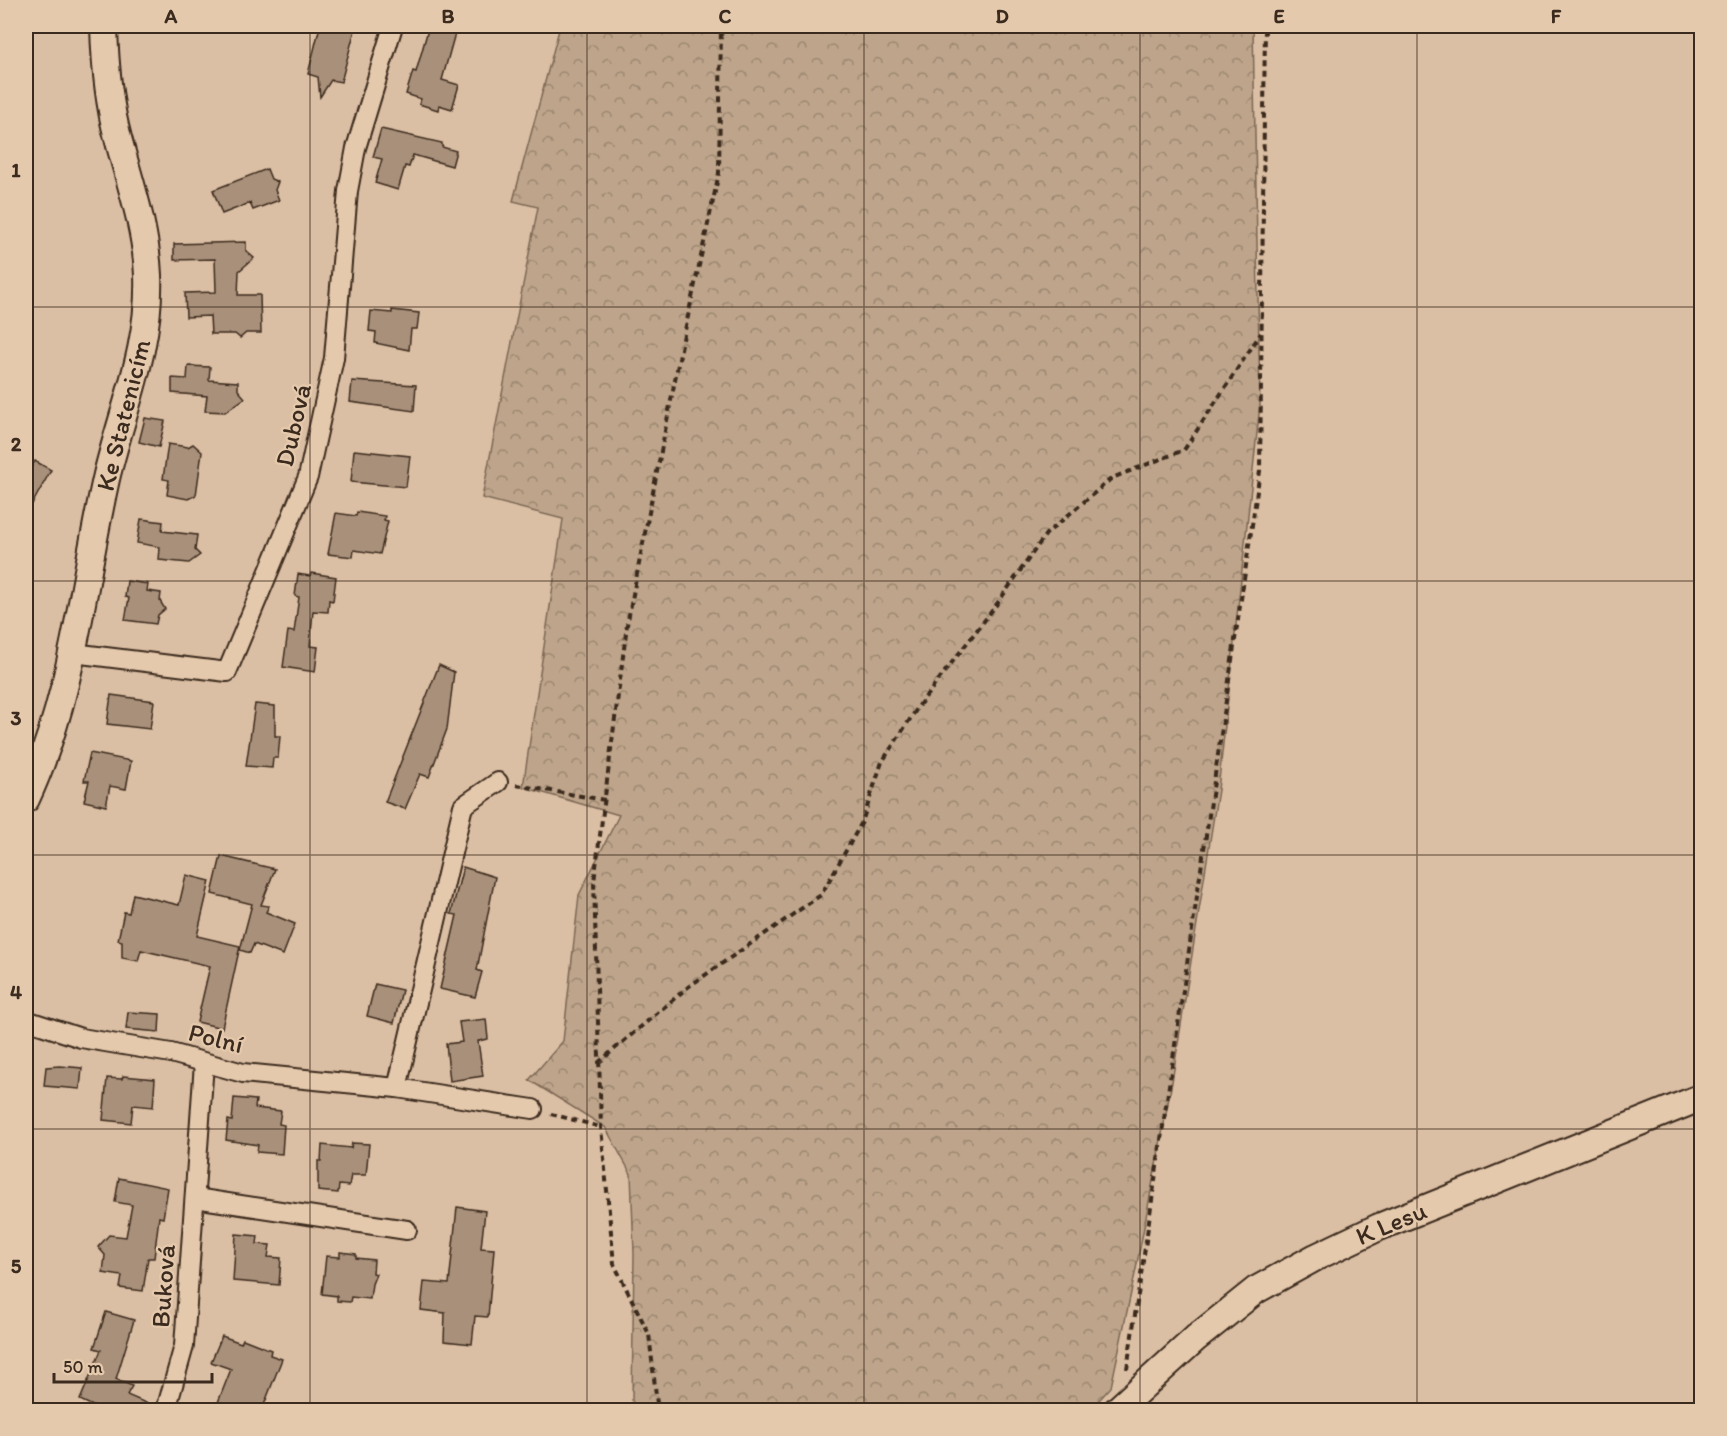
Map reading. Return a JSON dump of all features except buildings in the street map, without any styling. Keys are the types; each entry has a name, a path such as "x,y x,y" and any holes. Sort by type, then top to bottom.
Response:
{"street":[{"name":"Ke Statenicím","path":"26,799 56,719 73,653 87,569 107,476 143,346 148,300 144,241 117,136 107,82 104,26"},
{"name":"Dubová","path":"73,653 227,672 308,477 334,358 348,191 356,148 393,26"},
{"path":"397,1088 463,806 498,782"},
{"name":"Polní","path":"26,1020 81,1038 171,1053 243,1072 397,1088 533,1109"},
{"name":"Buková","path":"166,1410 184,1346 204,1063"},
{"name":"K Lesu","path":"1117,1410 1196,1338 1256,1290 1316,1257 1379,1227 1701,1097"},
{"path":"195,1198 406,1230"}],"path":[{"path":"648,1410 657,1404 649,1334 614,1264 601,1127 594,882 627,626 682,344 719,173 721,26"},
{"path":"1126,1370 1260,471 1265,26"},
{"path":"598,1063 688,987 821,895 862,822 882,762 920,704 994,608 1046,534 1112,478 1184,450 1262,333"},
{"path":"498,782 605,800"},
{"path":"533,1109 601,1127"}],"green space":[{"path":"560,26 1253,26 1260,405 1218,790 1172,1082 1136,1269 1111,1387 1090,1410 635,1410 632,1400 634,1254 631,1174 605,1127 529,1080 563,1041 579,895 619,815 523,787 563,519 482,498 538,207 513,201"}]}
